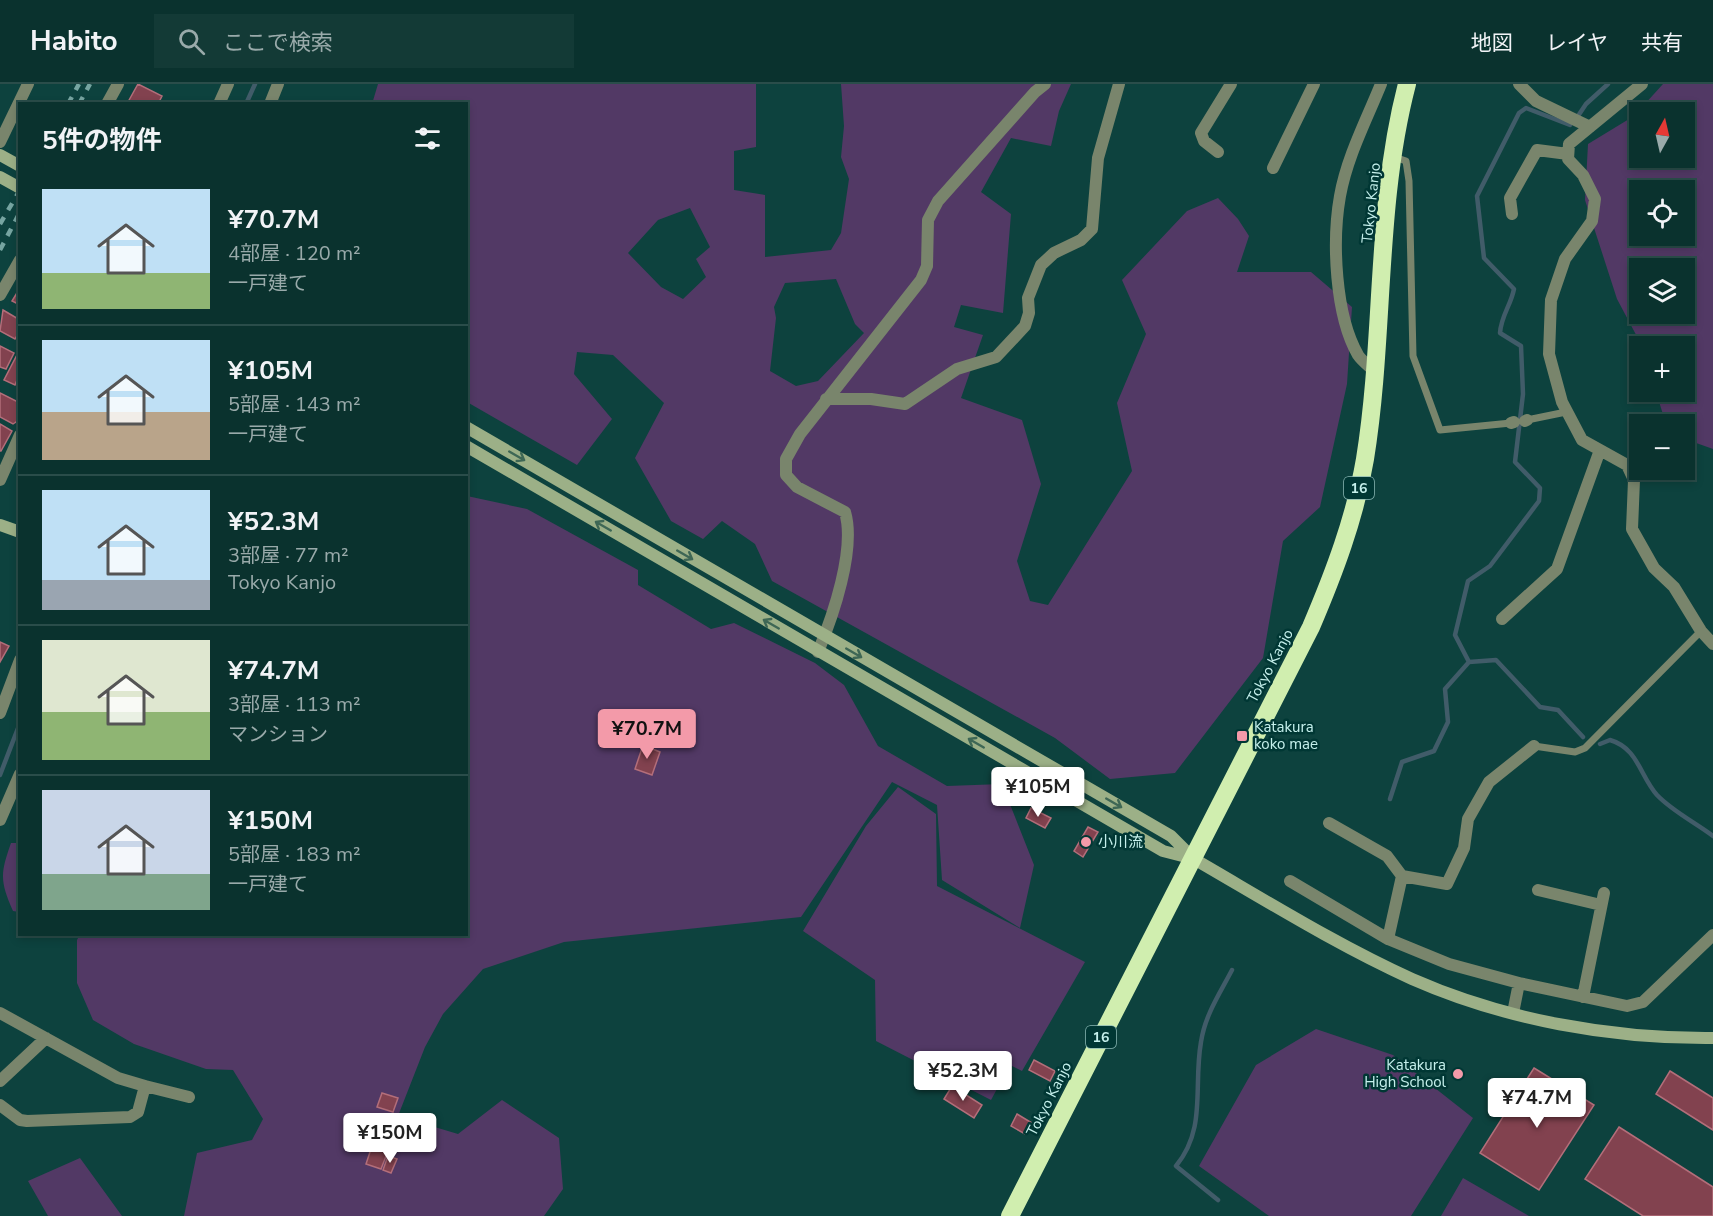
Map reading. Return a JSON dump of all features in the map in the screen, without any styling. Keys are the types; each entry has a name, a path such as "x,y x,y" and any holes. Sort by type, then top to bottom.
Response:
{"highway":[{"name":"Tokyo Kanjo","path":"1010,1216 1311,627 1334,572 1356,506 1365,459 1394,158 1407,84"}],"street":[{"path":"19,102 28,84"},
{"path":"108,102 118,84"},
{"path":"220,102 228,84"},
{"path":"271,102 278,84"},
{"path":"818,652 838,597 850,528 845,512 797,487 786,475 786,459 800,434 826,399 921,280 927,266 928,220 938,201 1035,92 1045,84"},
{"path":"826,399 872,399 887,404 906,404 957,369 996,357 1011,342 1025,326 1029,313 1028,298 1041,265 1054,253 1082,240 1092,229 1098,158 1119,84"},
{"path":"1218,152 1204,141 1202,133 1231,84"},
{"path":"1273,168 1314,84"},
{"path":"1374,371 1358,355 1345,320 1336,265 1340,197 1352,153 1381,84"},
{"path":"1519,84 1536,100 1590,127"},
{"path":"1642,84 1569,144 1568,159 1583,175 1595,199 1592,221 1565,259 1551,300 1549,354 1566,412 1582,440 1627,465 1634,480 1632,529 1654,568 1674,587 1701,631 1713,644"},
{"path":"0,142 18,105"},
{"path":"1512,214 1510,198 1537,150 1568,154"},
{"path":"0,155 18,165"},
{"path":"0,177 18,187"},
{"path":"0,295 18,264"},
{"path":"468,428 1171,836 1194,859"},
{"path":"0,480 18,440"},
{"path":"468,447 1163,851 1194,859 1372,959 1461,998 1513,1013 1626,1034 1713,1038"},
{"path":"1502,619 1557,569 1600,450"},
{"path":"0,525 18,531"},
{"path":"0,713 18,665"},
{"path":"1329,823 1387,856 1402,876 1447,884 1464,848 1468,819 1489,782 1534,746"},
{"path":"0,820 18,779"},
{"path":"1388,939 1402,876"},
{"path":"1290,881 1388,939 1449,964 1519,983 1627,1006 1643,1002 1713,934"},
{"path":"1538,890 1603,899 1583,997"},
{"path":"1513,1013 1519,983"},
{"path":"0,1013 118,1078 189,1097"},
{"path":"0,1081 46,1038"},
{"path":"0,1105 20,1120 27,1121 130,1117 138,1112 145,1086"}],"lane":[{"path":"1394,158 1406,161 1409,181 1413,356 1440,430 1519,422 1566,412"},
{"path":"1534,746 1575,752 1585,748 1701,631"}],"shaded area":[{"path":"378,84 756,84 756,147 734,151 734,190 765,195 765,257 831,250 841,233 849,179 841,157 844,126 841,84 1071,84 1059,111 1051,146 1011,138 981,192 1011,214 1003,313 961,305 954,327 983,335 961,398 1022,420 1041,484 1017,561 1030,601 1048,605 1132,471 1117,403 1146,334 1122,280 1187,211 1218,198 1238,219 1249,236 1237,272 1311,272 1352,307 1347,384 1320,507 1283,541 1263,658 1175,773 1110,779 1055,738 772,581 755,544 722,521 703,539 671,521 635,458 664,403 613,355 577,352 574,374 612,419 577,465 468,403 468,102 373,102","holes":["690,208 710,247 696,259 706,277 683,299 661,287 628,253 658,220","836,279 855,324 864,333 818,381 796,386 770,371 776,318 774,307 785,283"]},
{"path":"1663,84 1713,84 1713,449 1695,443 1695,414 1663,414 1659,402 1695,402 1695,336 1637,336 1630,324 1695,324 1695,258 1629,258 1629,322 1617,299 1585,200 1588,144 1629,119 1629,168 1695,168 1695,102 1647,102"},
{"path":"468,496 527,509 638,570 638,585 711,629 734,623 815,663 844,685 878,746 947,786 1002,784 1034,865 1020,928 942,880 937,805 892,782 801,917 564,942 483,969 443,1014 425,1047 398,1116 458,1134 502,1100 559,1138 563,1189 544,1216 184,1216 197,1153 252,1140 263,1119 233,1070 206,1069 134,1044 93,1020 77,983 77,940 79,936 468,936"},
{"path":"898,787 936,814 937,886 1085,962 1022,1071 1010,1065 991,1100 876,1041 875,980 803,931 866,826"},
{"path":"11,843 18,843 18,912 13,911 6,892 3,877"},
{"path":"1316,1029 1393,1055 1473,1118 1411,1216 1269,1216 1199,1166 1256,1065"},
{"path":"80,1158 122,1216 48,1216 28,1181"},
{"path":"1463,1178 1529,1216 1441,1216"}],"building":[{"path":"138,84 162,96 159,102 128,102"},
{"path":"18,291 18,304 12,301"},
{"path":"3,310 18,319 18,334 15,339 0,331"},
{"path":"0,346 14,353 6,369 0,367"},
{"path":"18,353 18,380 15,385 4,380"},
{"path":"0,393 18,402 18,419 13,424 0,417"},
{"path":"0,424 12,431 1,451 0,451"},
{"path":"0,642 9,646 0,662"},
{"path":"643,745 660,752 652,775 635,769"},
{"path":"1031,808 1051,818 1045,828 1026,818"},
{"name":"小川流","path":"1088,827 1098,832 1083,857 1074,851"},
{"path":"1034,1060 1055,1071 1050,1081 1029,1070"},
{"path":"1534,1068 1594,1105 1539,1190 1480,1153"},
{"path":"1670,1071 1713,1098 1713,1130 1656,1094"},
{"path":"952,1086 982,1105 974,1118 944,1099"},
{"path":"382,1093 398,1098 393,1112 377,1107"},
{"path":"1017,1114 1032,1123 1025,1134 1011,1126"},
{"path":"1619,1127 1713,1187 1713,1216 1643,1216 1585,1179"},
{"path":"372,1146 388,1151 381,1169 366,1164"},
{"path":"388,1156 397,1159 391,1173 383,1170"}],"waterway":[{"path":"247,102 255,84"},
{"path":"1578,116 1586,104 1608,84"},
{"path":"1390,799 1402,762 1434,751 1448,722 1445,689 1469,662 1455,635 1468,581 1490,566 1539,501 1540,488 1515,462 1523,394 1521,346 1500,333 1514,289 1484,258 1477,196 1519,113 1526,108 1570,125"},
{"path":"1469,662 1496,660 1540,707 1558,710 1583,737"},
{"path":"0,775 18,728"},
{"path":"1600,744 1610,740 1627,749 1657,795 1677,812 1713,836"},
{"path":"1218,1200 1176,1166 1186,1152 1192,1137 1197,1107 1199,1059 1203,1032 1213,1004 1232,970"}],"railway":[{"path":"69,102 79,84"},
{"path":"80,102 90,84"},
{"path":"0,224 18,193"},
{"path":"0,250 18,216"}],"place":[{"name":"Katakura koko mae","path":"1242,736"},
{"name":"小川流","path":"1086,842"},
{"name":"Katakura High School","path":"1458,1074"}]}
